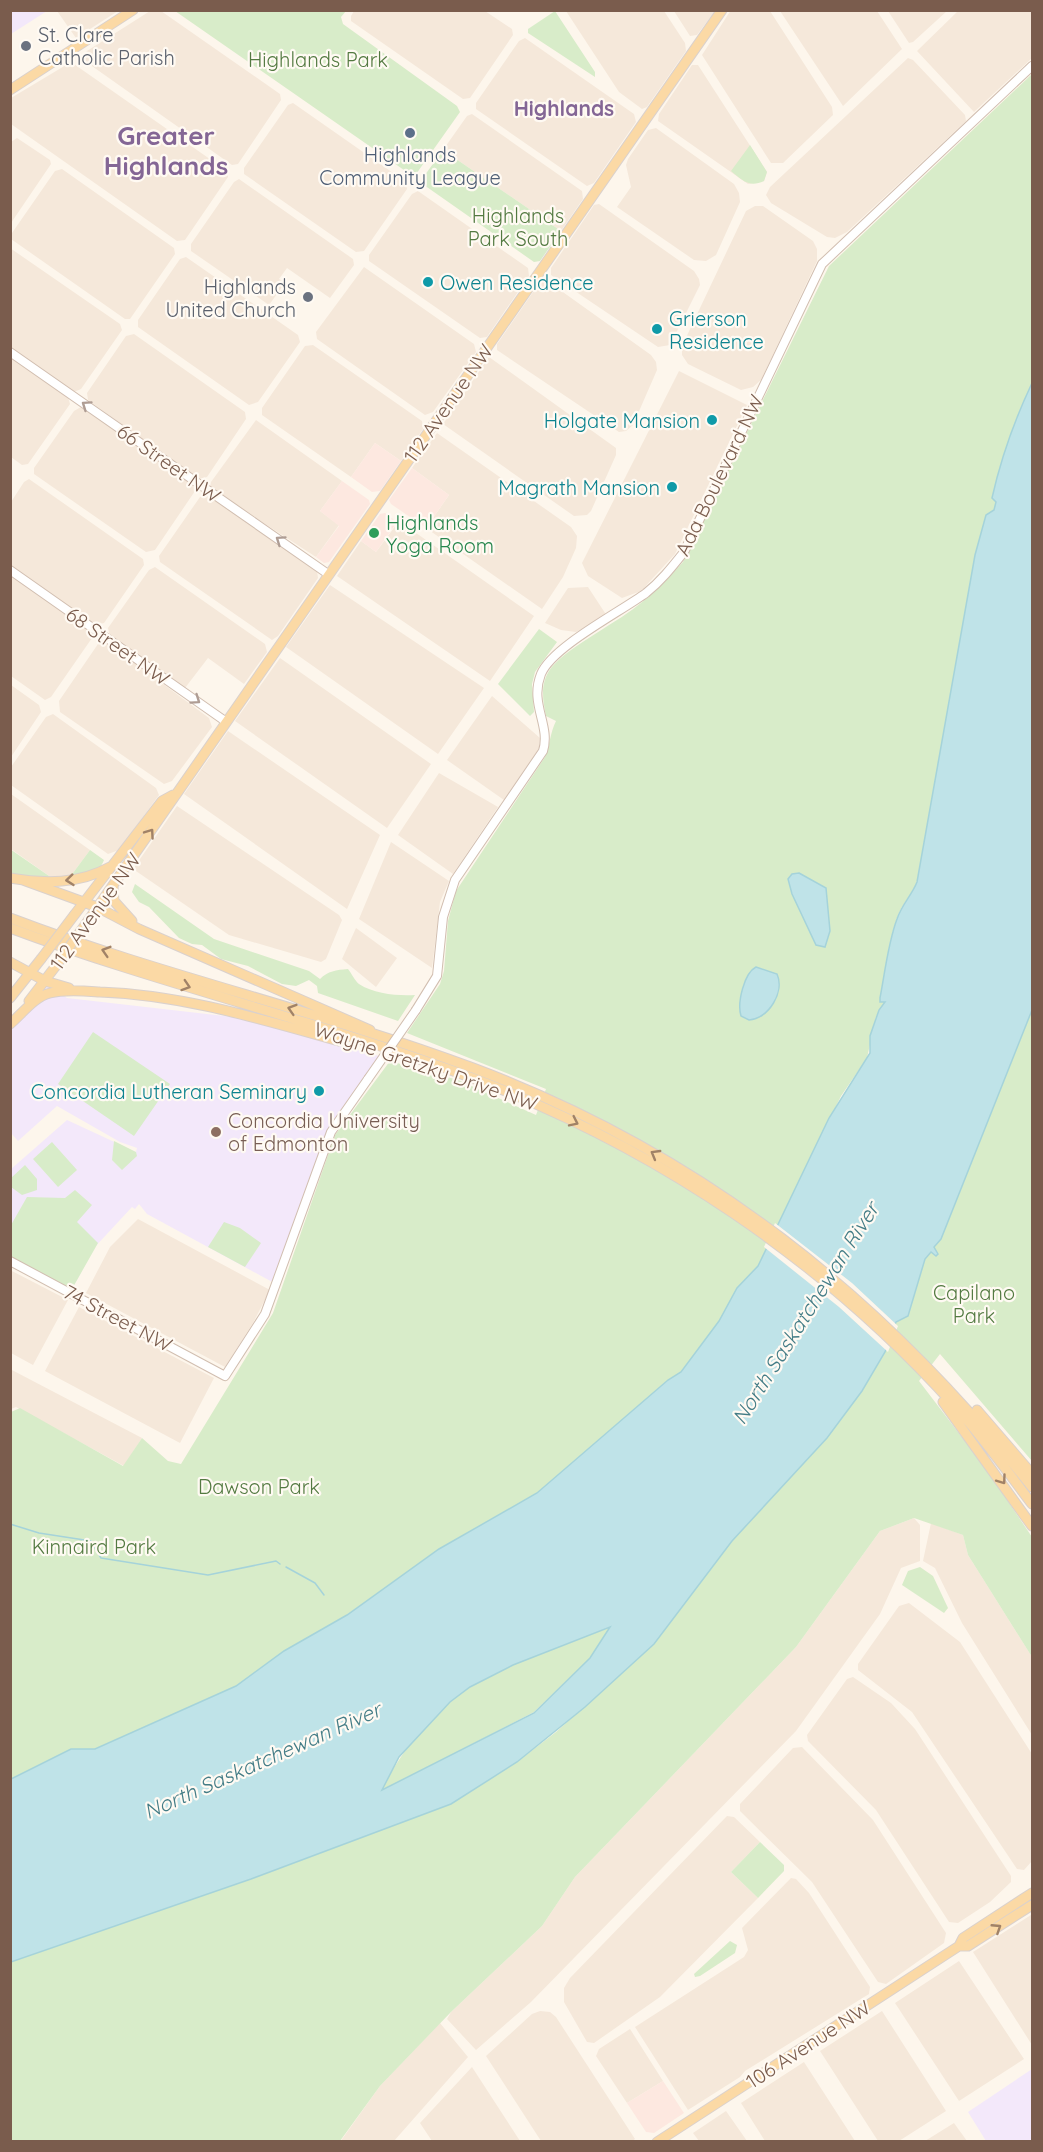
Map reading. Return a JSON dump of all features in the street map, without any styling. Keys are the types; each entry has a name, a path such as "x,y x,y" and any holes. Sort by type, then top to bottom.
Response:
{"main road":[{"path":"10,90 133,10"},
{"name":"112 Avenue NW","path":"10,1024 45,981 114,885 170,805 173,795 722,10"},
{"name":"112 Avenue NW","path":"10,998 162,801 173,795"},
{"path":"10,878 47,882 83,879 114,864"},
{"path":"23,880 97,907 354,1021 385,1044"},
{"path":"114,885 112,897 115,904 125,915 147,931"},
{"name":"Wayne Gretzky Drive NW","path":"10,918 385,1044"},
{"name":"Wayne Gretzky Drive NW","path":"10,928 476,1070 559,1104 641,1146 825,1272 921,1364 1032,1487"},
{"path":"10,962 45,981 83,992"},
{"path":"10,1024 37,1000 49,993 148,995 201,1004 340,1041 385,1044"},
{"path":"934,1378 957,1388 1032,1474"},
{"path":"934,1378 1032,1526"},
{"name":"Wayne Gretzky Drive NW","path":"934,1378 1032,1504"},
{"name":"106 Avenue NW","path":"657,2142 959,1946 963,1938 1032,1893"},
{"name":"106 Avenue NW","path":"959,1946 968,1946 1032,1905"}],"street":[{"name":"Ada Boulevard NW","path":"225,1376 265,1314 330,1132 416,1010 437,976 443,917 455,880 543,751 546,741 536,693 547,663 648,591 666,575 684,552 822,264 1032,66"},
{"name":"66 Street NW","path":"10,352 328,574"},
{"name":"68 Street NW","path":"10,570 225,721"},
{"name":"74 Street NW","path":"10,1261 225,1376"}],"shaded area":[{"path":"11,10 47,10 47,11 11,34"},
{"path":"731,10 770,11 832,107 833,115 783,163 771,163 702,55"},
{"path":"57,11 118,11 76,38"},
{"path":"150,11 161,11 280,94 281,100 238,164 232,165 82,59 87,51"},
{"path":"354,11 485,11 512,29 513,35 470,98 463,99 351,21"},
{"path":"566,11 664,11 685,43 686,51 647,107 642,109 619,92"},
{"path":"674,11 715,11 697,35 690,36"},
{"path":"780,11 877,11 902,49 843,106"},
{"path":"888,11 947,11 913,42 909,43"},
{"path":"958,11 1032,11 1032,58 974,112 917,51"},
{"path":"525,38 634,114 636,122 594,183 587,186 476,109 476,103 519,41"},
{"path":"908,58 913,60 965,115 966,121 847,232 835,238 827,237 771,203 766,195 770,187"},
{"path":"71,62 227,171 228,177 185,240 177,241 11,124 11,98"},
{"path":"692,65 698,65 767,172 764,181 748,184 658,121 659,114"},
{"path":"293,103 406,182 407,189 364,251 356,252 244,174 244,168 288,105"},
{"path":"472,114 582,191 583,199 561,231 443,150 467,116"},
{"path":"656,128 734,184 739,193 740,202 716,255 706,261 694,260 617,207 631,187 626,165 628,159 648,130"},
{"path":"17,138 50,160 51,164 11,223 11,142"},
{"path":"62,169 174,248 175,254 130,319 125,319 11,239 12,233 55,171"},
{"path":"239,179 353,259 354,265 330,298 287,268 279,279 285,283 269,305 191,251 191,244 234,182"},
{"path":"418,191 528,268 529,276 487,337 480,338 369,261 369,255 412,194"},
{"path":"599,204 694,271 699,279 700,285 670,345 658,347 551,275 551,268 594,205"},
{"path":"755,206 763,206 813,241 817,249 817,261 761,380 753,387 741,390 688,364 682,355 682,346 746,211"},
{"path":"10,248 120,324 122,330 81,389 74,392 11,348"},
{"path":"186,257 298,335 300,342 258,402 249,405 138,327 138,320 180,259"},
{"path":"364,267 474,344 476,352 433,412 425,415 317,339 316,332"},
{"path":"546,280 651,355 656,362 657,370 633,425 626,431 619,432 497,350 497,344 540,282"},
{"path":"134,334 245,412 246,419 207,477 198,479 88,400 87,393 126,336"},
{"path":"313,345 422,421 423,429 401,461 375,443 351,477 262,415 262,408 305,346"},
{"path":"10,357 68,397 70,404 28,464 22,465 11,457"},
{"path":"489,357 616,448 616,455 591,511 587,515 574,516 443,424"},
{"path":"679,371 747,405 675,554 641,591 622,598 588,576 582,563"},
{"path":"81,407 193,485 195,491 155,550 146,552 34,474 34,468 74,411"},
{"path":"256,420 342,481 320,511 339,525 316,557 210,488 211,482"},
{"path":"437,433 571,527 577,536 576,548 563,577 542,609 426,528 449,495 412,468"},
{"path":"375,443 401,461 380,491 372,492 351,477"},
{"path":"412,468 449,495 426,528 391,504 389,500"},
{"path":"29,479 143,559 144,565 104,623 95,625 11,567 11,502 24,482"},
{"path":"342,481 369,500 370,504 329,562 324,563 316,557 339,526 320,511"},
{"path":"207,494 317,571 318,578 278,636 272,640 160,562 159,556 200,497"},
{"path":"385,513 397,522 376,552 361,541 380,514"},
{"path":"399,521 534,616 490,681 337,576 361,541 376,552"},
{"path":"155,567 265,644 267,652 244,684 208,658 185,688 110,636 108,628 149,570"},
{"path":"11,575 90,631 92,638 51,697 45,700 11,676"},
{"path":"330,585 484,688 438,754 286,647"},
{"path":"588,587 607,616 576,632 561,630 545,623 568,588"},
{"path":"105,641 209,718 212,727 172,781 164,784 60,712 59,701 98,644"},
{"path":"280,658 431,764 387,828 235,721"},
{"path":"11,685 39,705 41,712 11,757"},
{"path":"492,696 540,738 539,749 504,800 447,760"},
{"path":"53,714 156,788 159,795 119,850 108,854 11,785 11,767 46,717"},
{"path":"228,731 380,835 347,909 184,794"},
{"path":"439,773 498,807 453,874 398,835"},
{"path":"11,794 90,850 70,877 52,878 11,849"},
{"path":"177,806 339,915 342,920 326,959 321,962 229,935 133,869"},
{"path":"391,842 449,881 440,902 432,968 359,919"},
{"path":"356,928 397,958 376,987 342,959"},
{"name":"Concordia University of Edmonton","path":"45,981 67,998 233,1017 383,1057 334,1125 276,1284 147,1214 139,1204 135,1209 132,1207 94,1248 72,1289 11,1257 10,1170 67,1120 136,1152 137,1148 120,1142 57,1106 18,1141 11,1133 11,1024"},
{"path":"138,1219 270,1290 253,1323 225,1367 86,1293 110,1247"},
{"path":"10,1270 68,1300 33,1365 11,1353"},
{"path":"79,1307 214,1378 180,1443 45,1371"},
{"path":"10,1369 142,1438 124,1466 16,1407 11,1409"},
{"path":"914,1518 920,1525 920,1561 901,1568 880,1614 796,1731 531,2002 476,2050 447,2019 451,2012 542,1926 575,1877 796,1647 880,1531"},
{"path":"931,1523 963,1535 968,1555 1032,1657 1032,1735 962,1623 935,1568 923,1561"},
{"path":"909,1603 960,1642 1032,1754 1032,1861 1024,1870 1017,1869 912,1712 858,1670 858,1664 899,1606"},
{"path":"853,1677 891,1703 915,1729 1011,1876 1011,1882 990,1902 958,1923 949,1922 876,1810 808,1741 807,1735 847,1679"},
{"path":"802,1747 873,1820 946,1933 944,1943 886,1984 878,1982 812,1882 740,1811 740,1804 793,1748"},
{"path":"727,1816 734,1817 760,1842 731,1872 758,1898 660,1997 594,2043 587,2042 564,2002 564,1988 570,1978"},
{"path":"791,1878 796,1879 809,1893 870,1987 869,1994 745,2071 740,2077 688,2110 635,2027 744,1957 748,1950 742,1928"},
{"path":"1031,1915 1032,1918 1032,2045 973,1952"},
{"path":"959,1961 1024,2059 959,2101 895,2003"},
{"path":"540,2011 550,2012 556,2017 635,2139 631,2142 541,2141 486,2056 532,2014"},
{"path":"882,2011 946,2111 899,2141 878,2141 820,2051"},
{"path":"440,2023 468,2057 394,2141 340,2142 380,2086"},
{"path":"630,2029 663,2081 627,2103 596,2056 599,2049"},
{"path":"804,2062 855,2141 765,2141 741,2103"},
{"path":"472,2067 520,2141 432,2141 420,2123"},
{"path":"1032,2069 1032,2141 986,2141 968,2112"},
{"path":"663,2081 684,2113 654,2133 646,2132 627,2103"},
{"path":"726,2111 747,2141 699,2141 693,2133"},
{"path":"954,2123 967,2141 925,2141"}],"green space":[{"name":"Highlands Park","path":"175,11 346,11 341,17 343,24 457,106 460,112 414,177"},
{"path":"555,11 595,72 595,77 528,33 528,29"},
{"path":"1032,74 1032,383 1014,425 1000,468 992,498 996,501 994,510 986,515 917,881 899,913 889,947 880,998 880,1002 886,1001 876,1017 867,1058 841,1096 758,1266 688,1365 538,1493 439,1549 347,1615 284,1651 236,1686 95,1749 71,1749 11,1779 11,1412 20,1408 123,1466 142,1438 168,1461 181,1464 273,1313 335,1135 390,1061 458,1080 536,1115 546,1089 407,1033 440,984 444,971 448,921 456,891 545,757 556,721 546,716 543,693 546,677 565,655 644,601 683,562 829,266"},
{"path":"750,145 767,172 764,181 754,184 746,182 731,171"},
{"name":"Highlands Park South","path":"443,150 561,231 540,261 534,262 424,185 422,179"},
{"path":"539,629 557,642 535,672 532,684 534,712 530,716 498,684"},
{"path":"10,849 52,878 70,877 90,850 104,860 98,869 76,879 34,878 11,874"},
{"path":"135,884 214,939 309,971 320,979 332,971 348,969 359,984 372,990 394,995 415,995 398,1021 318,993 317,986 309,980 296,986 282,984 248,966 221,959 202,945 192,944 179,938 149,907 139,902 132,892"},
{"name":"Capilano Park","path":"1032,1010 1032,1461 940,1354 919,1381 987,1470 1032,1537 1032,1657 968,1555 963,1535 914,1518 880,1531 796,1647 575,1877 542,1926 451,2012 380,2086 340,2141 11,2141 10,1962 251,1879 451,1804 517,1762 556,1732 654,1644 732,1541 827,1438 862,1391 885,1352 896,1322 915,1288 924,1259 941,1239"},
{"path":"93,1032 170,1084 134,1136 58,1084"},
{"path":"114,1141 136,1152 137,1156 122,1170 112,1160"},
{"path":"52,1142 77,1170 58,1187 33,1159"},
{"path":"25,1165 37,1179 37,1190 22,1195 11,1187 11,1178"},
{"path":"75,1190 92,1205 77,1222 98,1243 72,1289 11,1257 11,1225 27,1197 65,1198"},
{"path":"224,1222 240,1228 261,1243 245,1267 208,1247"},
{"path":"920,1567 933,1576 948,1608 944,1613 902,1585 908,1571"},
{"path":"611,1627 590,1658 534,1712 381,1791 419,1733 456,1696 503,1669"},
{"path":"760,1842 784,1865 784,1871 758,1898 731,1872"},
{"path":"730,1941 737,1945 735,1953 695,1977 694,1974"}],"water":[{"name":"North Saskatchewan River","path":"1032,383 1032,1010 941,1239 934,1247 938,1254 936,1256 931,1252 925,1259 908,1316 896,1322 885,1352 862,1391 827,1438 732,1541 654,1644 585,1707 517,1762 451,1804 251,1879 11,1962 11,1779 71,1749 95,1749 236,1686 284,1651 347,1615 439,1549 537,1493 668,1380 681,1372 719,1321 737,1288 758,1266 829,1118 870,1053 870,1036 879,1010 885,1002 880,1002 880,998 891,938 899,914 917,882 975,555 986,515 994,510 996,502 992,498 1000,468","holes":["610,1627 590,1658 534,1713 382,1790 399,1757 450,1702 470,1687 513,1665"]},
{"path":"799,873 826,888 830,931 825,947 816,945 792,894 788,879 792,874"},
{"path":"756,967 777,974 779,988 774,1003 769,1009 749,1020 741,1016 741,996 748,975"}],"pier":[{"path":"775,1223 852,1283 898,1326 888,1352 839,1307 764,1247"}],"waterway":[{"path":"10,1524 39,1533 91,1541 101,1558 208,1575 276,1561 280,1564"},
{"path":"286,1567 315,1583 324,1595"}],"place":[{"name":"St. Clare Catholic Parish","path":"26,46"},
{"name":"Highlands Community League","path":"410,133"},
{"name":"Owen Residence","path":"428,282"},
{"name":"Highlands United Church","path":"308,297"},
{"name":"Grierson Residence","path":"657,329"},
{"name":"Holgate Mansion","path":"712,420"},
{"name":"Magrath Mansion","path":"672,487"},
{"name":"Highlands Yoga Room","path":"374,533"},
{"name":"Concordia Lutheran Seminary","path":"319,1091"},
{"name":"Concordia University of Edmonton","path":"216,1132"}],"district":[{"name":"Highlands","path":"564,108"},
{"name":"Greater Highlands","path":"166,150"}],"park label":[{"name":"Dawson Park","path":"259,1486"},
{"name":"Kinnaird Park","path":"94,1546"}]}
